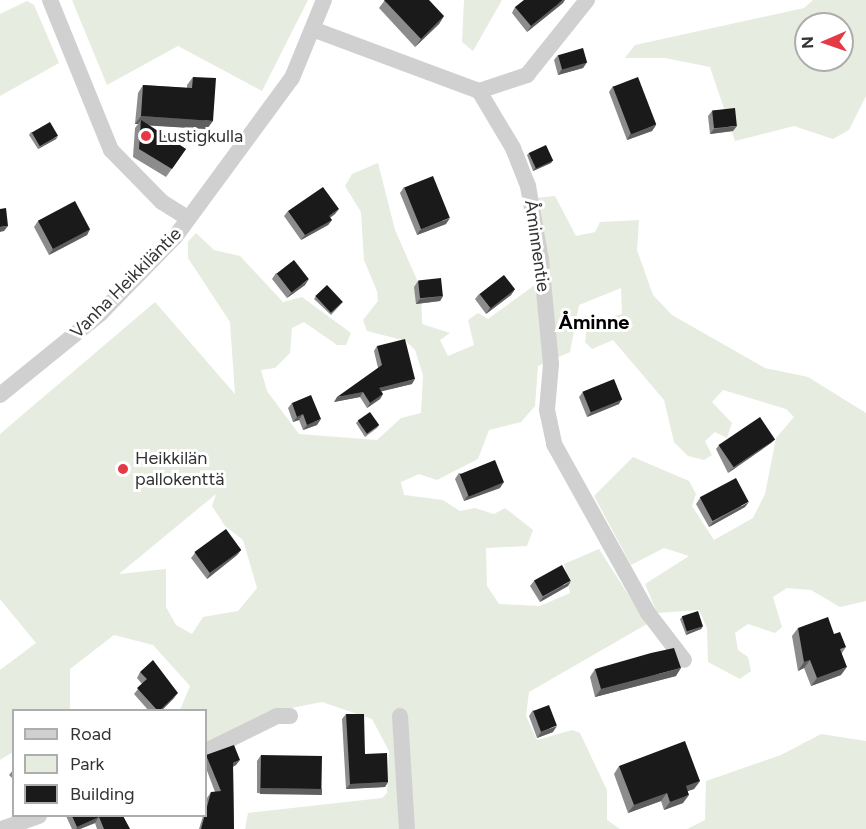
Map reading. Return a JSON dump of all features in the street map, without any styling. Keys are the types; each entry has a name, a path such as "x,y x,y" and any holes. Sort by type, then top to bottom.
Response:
{"street":[{"path":"50,0 111,150 162,201 188,218"},
{"name":"Vanha Heikkiläntie","path":"0,395 99,314 188,218 292,78 315,30 324,0"},
{"path":"315,30 479,91 527,75 587,0"},
{"name":"Åminnentie","path":"479,91 513,148 528,186 541,260 551,364 547,410 554,444 648,613 684,660"},
{"path":"207,751 278,716 291,716"},
{"path":"400,716 407,829"},
{"path":"1,829 36,817"}],"green space":[{"path":"72,0 308,0 262,91 178,46 107,85"},
{"path":"464,0 502,0 473,51 462,42"},
{"path":"813,0 866,0 866,96 849,130 833,139 794,126 735,141 710,67 665,58 625,58 635,45 804,8"},
{"path":"27,1 34,5 59,63 0,96 0,14"},
{"path":"378,163 395,230 421,289 422,324 450,333 440,340 448,356 474,345 468,320 478,313 488,319 536,284 535,198 555,196 576,236 595,232 600,222 639,220 637,250 653,295 672,315 765,368 808,377 866,413 866,601 840,607 811,590 787,588 773,597 782,627 775,633 748,624 735,633 738,650 748,657 751,671 740,679 708,662 707,628 699,610 657,613 645,584 689,556 664,548 631,565 594,496 633,457 689,481 696,494 692,506 714,540 753,518 765,494 776,438 794,417 786,409 723,390 712,402 732,423 727,438 715,432 705,441 712,455 704,460 688,456 674,442 664,400 613,340 592,349 585,342 587,324 622,314 621,288 579,305 570,352 538,366 535,406 521,422 489,430 478,459 437,480 419,474 401,482 404,495 443,500 460,511 475,508 494,514 505,508 533,530 527,546 486,548 487,586 499,604 540,606 570,593 564,564 599,549 647,624 529,692 526,716 537,740 572,730 580,733 607,790 607,820 620,829 245,829 248,813 382,798 387,793 389,751 372,719 322,702 276,711 207,745 207,709 180,709 190,686 153,645 114,635 70,669 70,709 12,709 12,753 0,760 0,670 36,643 0,599 0,434 155,302 235,394 230,322 188,258 188,242 196,233 214,250 240,256 283,302 302,297 351,333 346,345 337,345 304,322 292,328 290,353 275,368 261,370 267,391 299,434 377,440 401,418 421,413 423,375 415,350 406,341 367,331 363,320 378,301 377,291 364,260 361,212 345,186 352,174","holes":["216,494 212,506 225,526 243,540 257,588 238,611 203,617 192,634 176,625 166,607 166,569 119,574"]},
{"path":"821,734 866,741 866,829 687,829 705,820 706,781 781,755"}],"building":[{"path":"384,0 429,0 444,16 421,39"},
{"path":"524,0 563,0 531,26 515,7"},
{"path":"583,48 587,62 562,70 558,55"},
{"path":"193,77 216,78 213,121 141,116 143,85 192,88"},
{"path":"638,77 656,125 631,134 613,87"},
{"path":"735,108 737,126 714,128 712,110"},
{"path":"141,120 186,149 172,169 139,149"},
{"path":"50,122 58,136 40,146 32,132"},
{"path":"546,145 553,160 536,168 529,153"},
{"path":"433,176 450,218 421,229 404,188"},
{"path":"323,187 339,209 329,216 332,220 305,235 288,211"},
{"path":"75,201 90,229 53,249 38,221"},
{"path":"6,208 8,226 0,227 0,209"},
{"path":"294,260 309,279 291,292 277,274"},
{"path":"504,275 515,289 491,308 480,294"},
{"path":"441,278 443,296 420,298 418,280"},
{"path":"327,285 343,302 331,313 315,296"},
{"path":"405,339 415,379 379,388 383,394 370,403 363,392 337,397 382,365 377,346"},
{"path":"614,379 622,399 591,412 582,392"},
{"path":"311,395 321,419 307,425 303,414 297,417 292,403"},
{"path":"370,412 379,425 367,434 358,421"},
{"path":"760,417 775,439 734,467 719,445"},
{"path":"495,460 504,482 469,496 460,474"},
{"path":"736,478 749,502 712,521 700,497"},
{"path":"226,529 241,550 210,573 194,552"},
{"path":"562,565 571,581 543,596 534,581"},
{"path":"698,611 703,626 687,631 682,616"},
{"path":"828,617 834,634 840,632 846,647 840,649 847,667 817,678 810,660 804,662 798,628"},
{"path":"674,648 681,668 601,689 595,669"},
{"path":"153,660 178,693 161,709 156,709 137,688 147,679 140,672"},
{"path":"549,705 557,726 541,732 533,711"},
{"path":"346,714 364,714 365,754 387,753 388,782 350,784"},
{"path":"685,741 700,781 686,786 689,795 670,802 667,793 634,805 619,766"},
{"path":"234,745 240,760 233,763 234,829 201,829 204,817 207,817 211,792 221,791 207,755"},
{"path":"261,755 322,756 321,789 260,788"},
{"path":"72,817 99,817 77,827"},
{"path":"99,817 124,817 130,829 104,829"}],"place":[{"name":"Lustigkulla","path":"146,136"},
{"name":"Heikkilän pallokenttä","path":"123,469"}],"district":[{"name":"Åminne","path":"594,322"}]}
